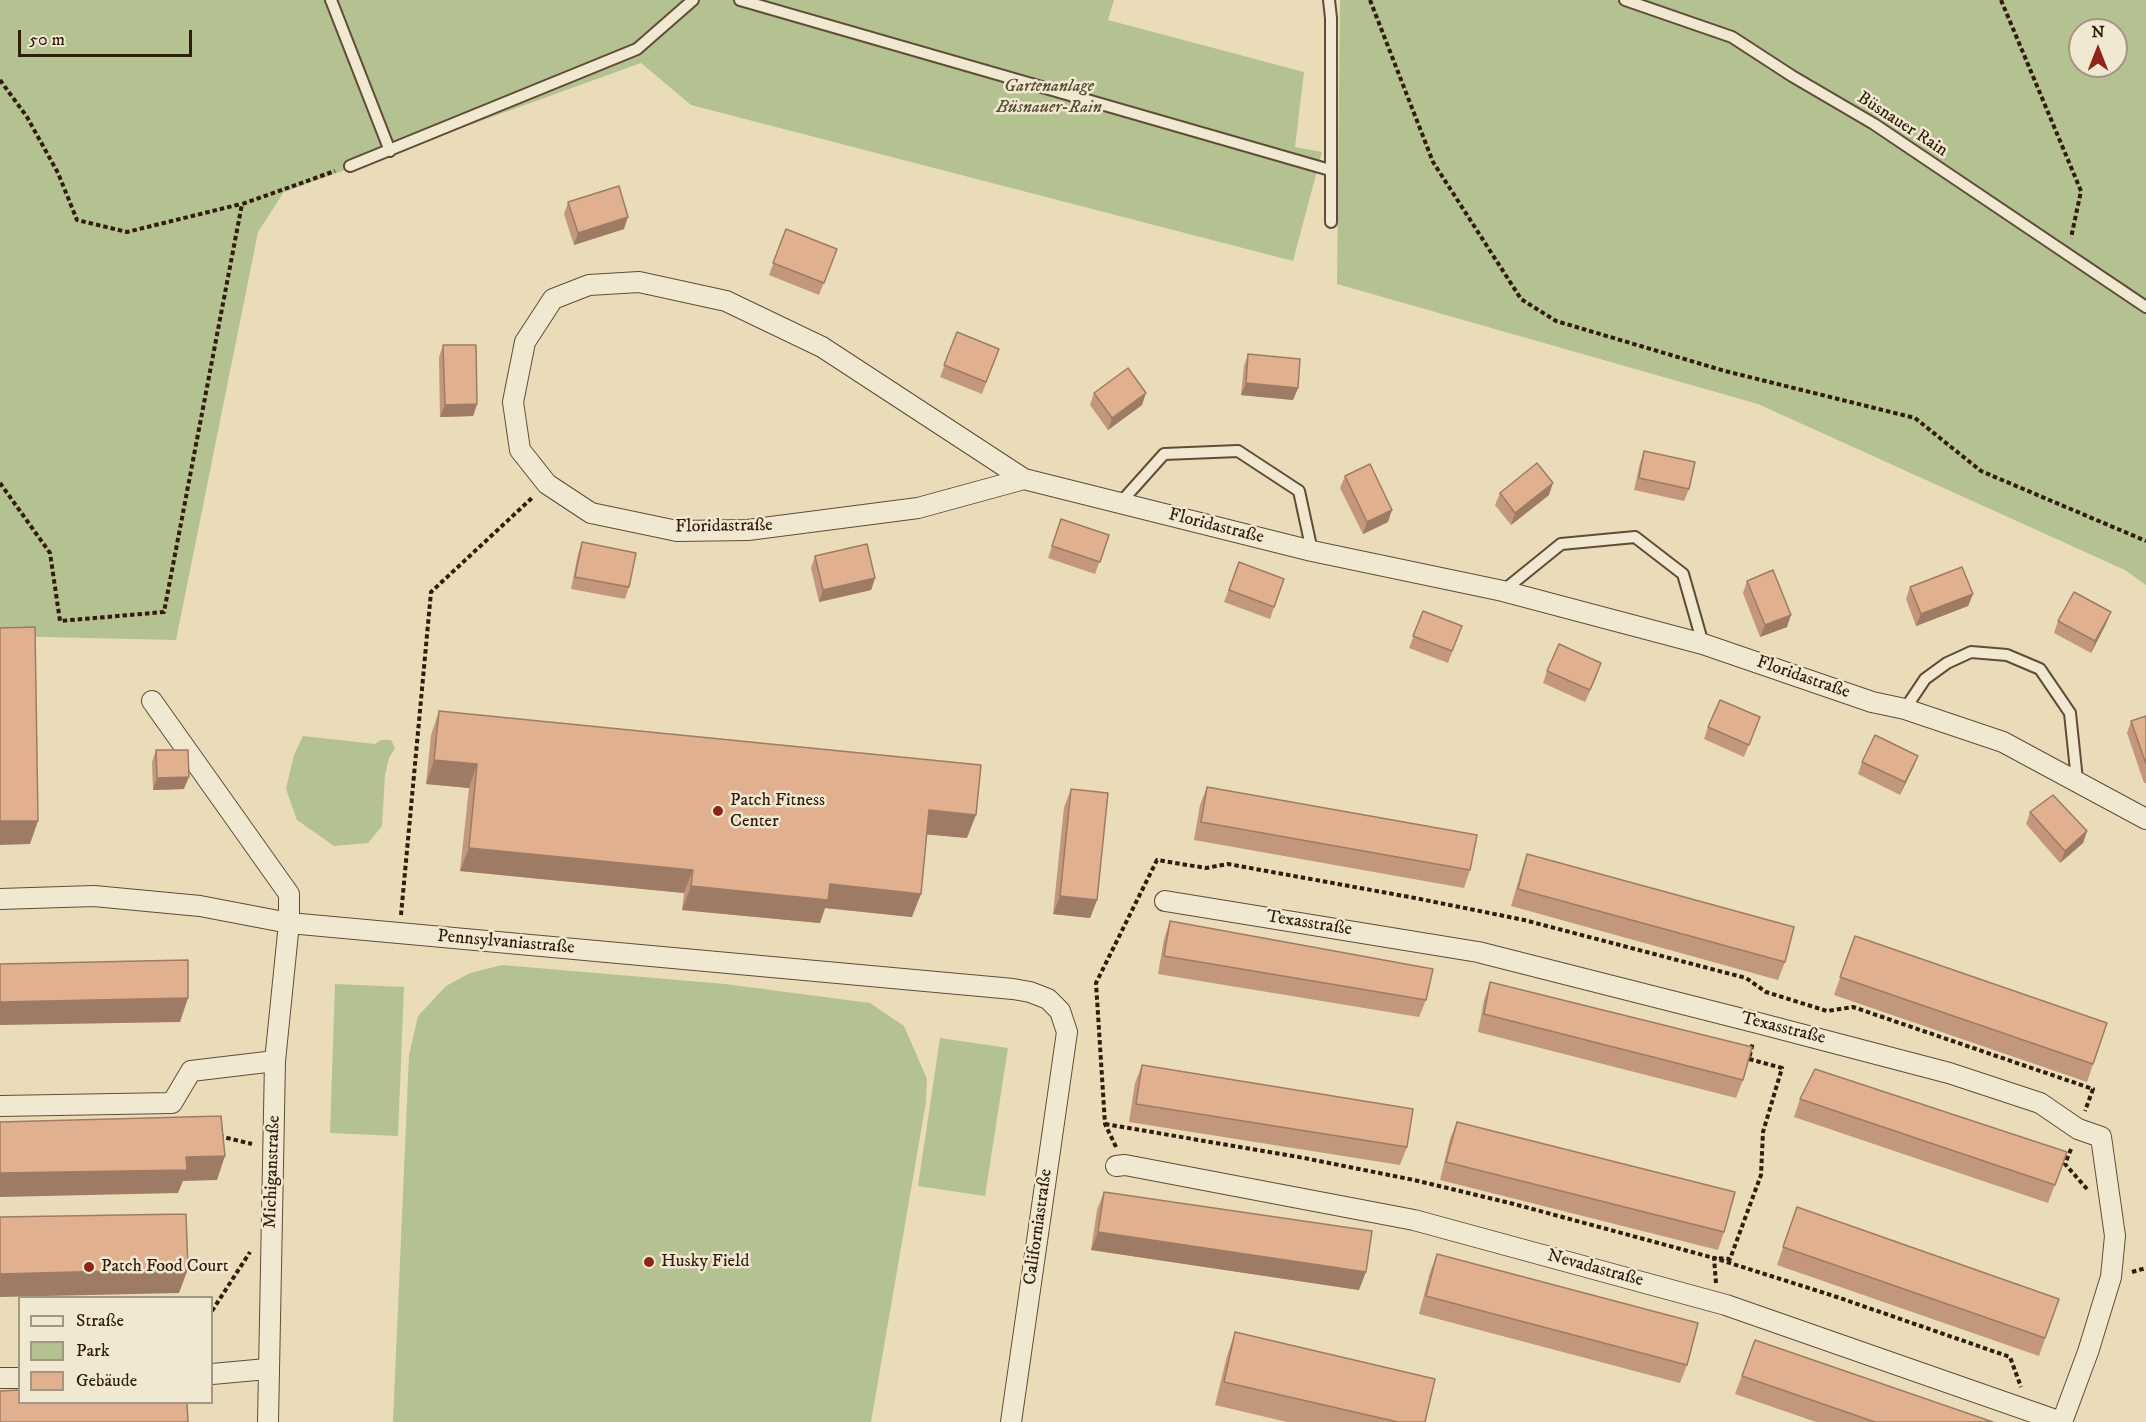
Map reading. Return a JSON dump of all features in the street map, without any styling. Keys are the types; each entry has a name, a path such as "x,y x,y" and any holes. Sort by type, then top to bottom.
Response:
{"street":[{"name":"Floridastraße","path":"1023,479 918,508 736,530 677,531 591,513 547,484 520,450 513,402 525,342 554,299 589,285 639,282 726,301 822,347 1023,479 1312,551 1503,591 1702,644 1872,702 1905,709 2003,742 2146,819"},
{"name":"Michiganstraße","path":"152,701 290,894 275,1061 267,1369 268,1422"},
{"name":"Pennsylvaniastraße","path":"0,899 94,896 200,906 289,923 1012,989 1030,992 1048,999 1060,1011 1067,1032"},
{"name":"Texasstraße","path":"1165,901 1478,952 1949,1073 2040,1103 2078,1129 2101,1137 2115,1236 2111,1277 2088,1352 2061,1422"},
{"name":"Californiastraße","path":"1011,1422 1067,1032"},
{"path":"0,1106 172,1103 191,1071 275,1061"},
{"name":"Nevadastraße","path":"1121,1166 1414,1220 1718,1303 2061,1422"},
{"path":"213,1374 267,1369"},
{"path":"0,1378 18,1378"}],"lane":[{"path":"331,0 390,151"},
{"path":"350,166 637,49 693,0"},
{"path":"740,0 1330,170"},
{"path":"1329,0 1331,222"},
{"name":"Büsnauer Rain","path":"1625,0 1732,37 1792,76 1874,124 2146,307"},
{"path":"1121,502 1164,454 1238,451 1299,491 1312,551"},
{"path":"1503,591 1562,544 1635,537 1683,574 1702,644"},
{"path":"1905,709 1925,679 1947,663 1971,652 2007,655 2040,669 2070,713 2077,780"}],"path":[{"path":"1370,0 1433,162 1521,299 1556,321 1725,371 1915,418 1981,471 2146,541"},
{"path":"2001,0 2081,191 2067,253"},
{"path":"0,80 27,117 57,173 77,220 127,232 242,204 350,166"},
{"path":"0,483 50,553 60,621 164,612 242,204"},
{"path":"399,933 431,592 547,484"},
{"path":"1096,983 1105,1124 1121,1166"},
{"path":"1714,1258 1730,1259 1761,1175 1763,1132 1782,1068 1749,1059 1766,992"},
{"path":"1105,1124 1304,1158 1414,1180 1514,1204 1714,1258 1834,1296 2010,1357 2023,1391 2032,1395 2027,1410"},
{"path":"210,1134 274,1149"},
{"path":"213,1309 272,1219"},
{"path":"1714,1258 1718,1303"}],"green space":[{"name":"Gartenanlage Büsnauer-Rain","path":"0,0 1114,0 1108,20 1304,72 1295,147 1322,152 1293,261 691,105 641,63 284,192 258,232 176,640 0,636"},
{"path":"1340,0 2146,0 2146,585 2125,570 1758,404 1337,284"},
{"path":"303,736 375,744 381,740 391,740 395,748 389,758 385,775 382,826 368,843 334,846 297,820 286,789 294,755"},
{"name":"Husky Field","path":"502,965 725,984 870,1003 904,1026 927,1079 926,1102 871,1422 393,1422 409,1055 418,1016 446,986 470,973"},
{"path":"335,984 404,987 398,1136 330,1133"},
{"path":"940,1038 1008,1048 985,1196 918,1186"}],"building":[{"path":"619,186 628,217 578,233 568,202"},
{"path":"786,229 837,249 824,283 773,263"},
{"path":"957,332 999,349 986,382 944,365"},
{"path":"443,345 476,345 477,404 445,405"},
{"path":"1248,354 1300,359 1298,388 1246,383"},
{"path":"1128,368 1146,393 1112,418 1094,393"},
{"path":"1644,451 1695,462 1689,489 1639,478"},
{"path":"1537,463 1553,483 1515,513 1500,493"},
{"path":"1370,464 1392,510 1367,522 1345,476"},
{"path":"1061,519 1109,535 1100,562 1052,546"},
{"path":"582,542 636,553 629,587 575,577"},
{"path":"867,544 875,578 823,590 815,556"},
{"path":"1239,562 1284,579 1274,607 1229,590"},
{"path":"1962,567 1973,594 1921,614 1910,587"},
{"path":"1773,570 1791,615 1765,625 1747,581"},
{"path":"2074,592 2111,612 2095,641 2058,621"},
{"path":"1423,611 1462,626 1452,651 1413,636"},
{"path":"35,627 38,821 0,821 0,628"},
{"path":"1559,644 1601,663 1590,690 1547,671"},
{"path":"1720,700 1760,717 1749,745 1708,727"},
{"name":"Patch Fitness Center","path":"439,711 981,765 976,815 929,810 921,894 830,884 828,900 691,886 693,870 469,848 477,764 434,760"},
{"path":"2146,716 2146,764 2131,721"},
{"path":"1875,735 1918,756 1905,782 1862,762"},
{"path":"156,750 188,750 189,777 157,778"},
{"path":"1207,787 1477,835 1470,870 1201,822"},
{"path":"1071,789 1108,793 1097,900 1060,896"},
{"path":"2053,795 2087,831 2065,851 2030,812"},
{"path":"1527,854 1794,927 1785,962 1518,889"},
{"path":"1170,921 1433,969 1426,1000 1164,956"},
{"path":"1855,936 2107,1023 2093,1064 1840,977"},
{"path":"188,960 188,998 0,1002 0,964"},
{"path":"1490,982 1752,1047 1743,1080 1484,1014"},
{"path":"1142,1065 1413,1109 1407,1147 1136,1104"},
{"path":"1815,1069 2067,1152 2055,1185 1800,1099"},
{"path":"221,1116 225,1156 186,1157 187,1170 0,1173 0,1122"},
{"path":"1457,1122 1735,1192 1724,1232 1446,1162"},
{"path":"1104,1192 1372,1231 1366,1272 1098,1232"},
{"path":"1797,1207 2059,1299 2045,1338 1783,1247"},
{"path":"186,1214 188,1269 0,1274 0,1217"},
{"path":"1437,1254 1698,1323 1687,1365 1426,1296"},
{"path":"1235,1332 1435,1379 1425,1422 1398,1422 1224,1382"},
{"path":"1755,1340 1993,1422 1875,1422 1742,1376"},
{"path":"18,1390 18,1404 187,1404 188,1422 0,1422 0,1391"}],"place":[{"name":"Patch Fitness Center","path":"718,811"},
{"name":"Husky Field","path":"649,1262"},
{"name":"Patch Food Court","path":"89,1267"}]}
